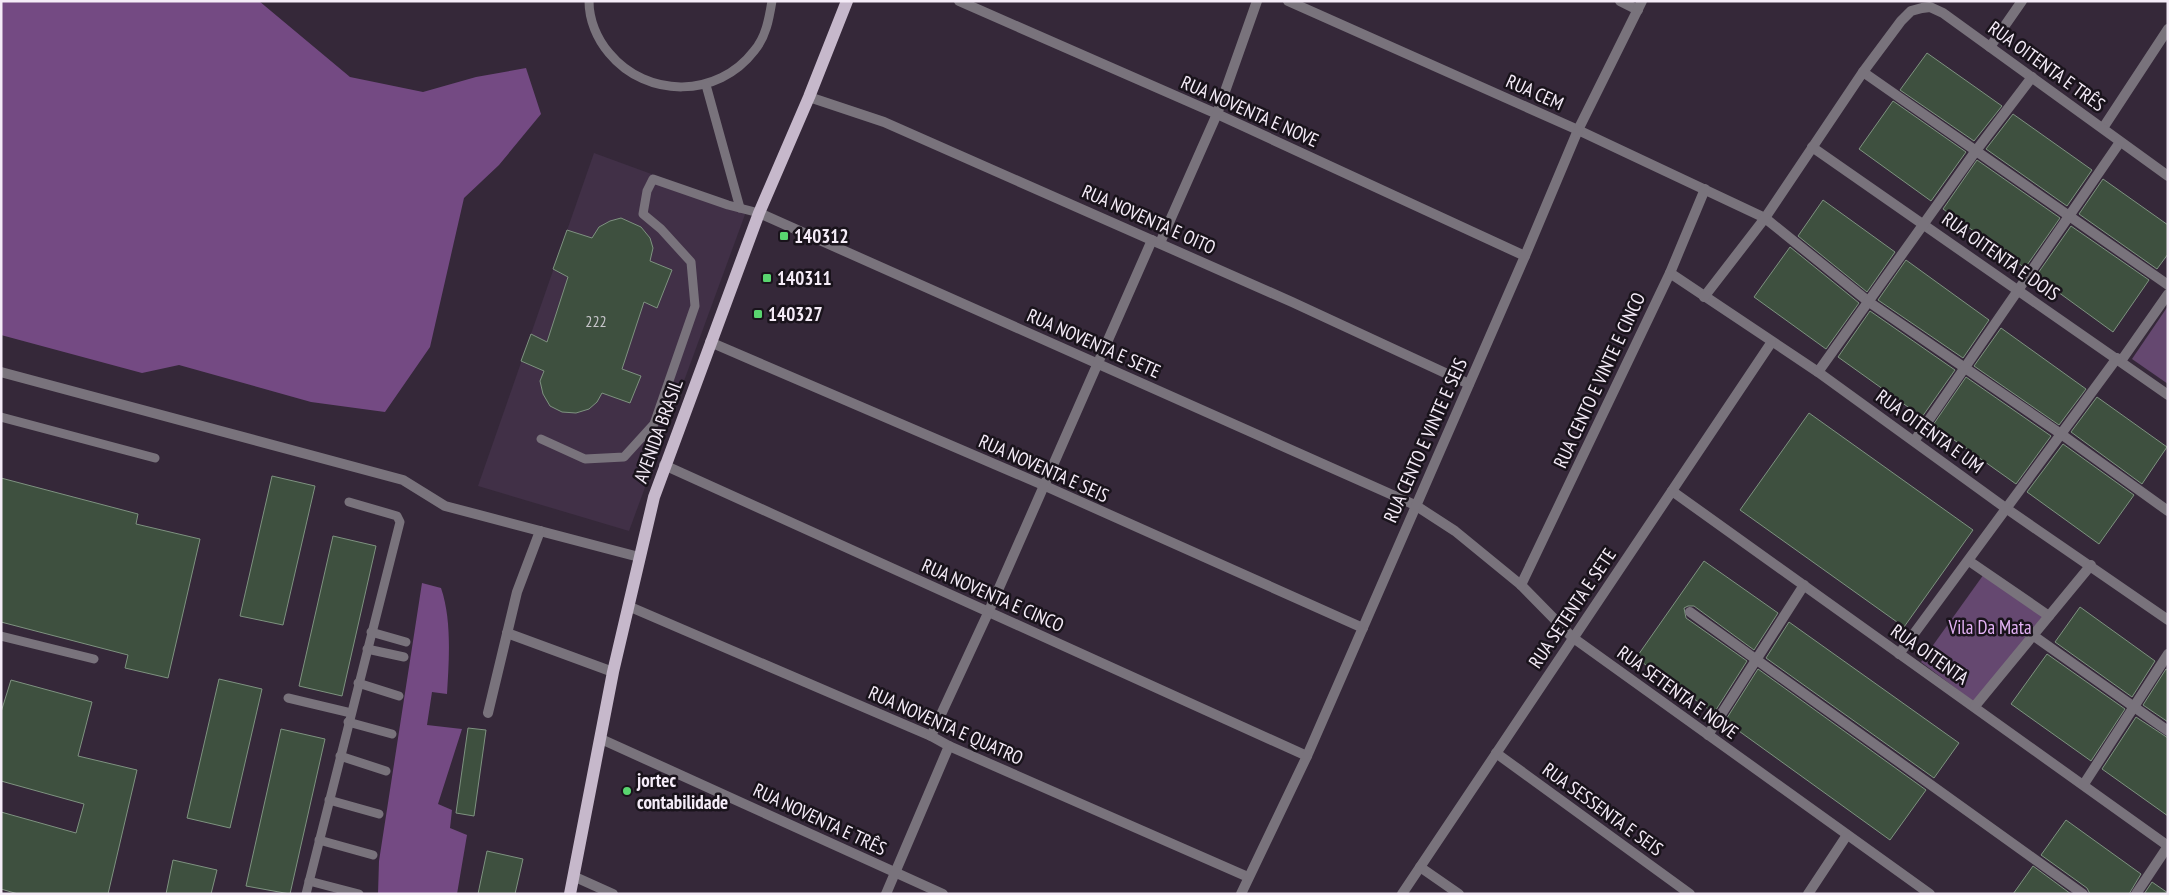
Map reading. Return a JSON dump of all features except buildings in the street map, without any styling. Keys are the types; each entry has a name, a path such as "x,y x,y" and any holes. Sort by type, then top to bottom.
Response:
{"main road":[{"name":"AVENIDA BRASIL","path":"570,894 613,672 639,557 664,465 759,213 810,97 847,1"}],"street":[{"name":"RUA NOVENTA E NOVE","path":"959,1 1217,114 1525,256"},
{"path":"931,736 988,613 1097,363 1217,114 1257,1"},
{"name":"RUA CEM","path":"1288,1 1578,130 1765,218 1869,302 2061,434 2168,511"},
{"path":"1620,1 1640,6"},
{"path":"1990,47 2022,1"},
{"name":"RUA CENTO E VINTE E SEIS","path":"1241,894 1307,756 1578,130 1640,6"},
{"name":"RUA OITENTA E TRÊS","path":"1863,72 1901,20 1911,11 1930,8 1943,13 2120,142 2166,171"},
{"path":"2103,128 2168,29"},
{"path":"1704,297 1765,218 1863,72 2068,217 2168,285"},
{"path":"1818,372 1975,152 2032,77"},
{"name":"RUA NOVENTA E OITO","path":"810,97 884,122 1156,241 1469,384"},
{"path":"1914,440 2120,142"},
{"name":"RUA OITENTA E DOIS","path":"1812,147 2019,289 2168,395"},
{"name":"RUA CENTO E VINTE E CINCO","path":"1521,585 1670,273 1705,189"},
{"name":"RUA NOVENTA E SETE","path":"759,213 1415,505"},
{"name":"RUA OITENTA E UM","path":"1670,273 1818,372 2007,509 2091,565 2168,620"},
{"path":"1899,654 2061,434 2168,294"},
{"name":"RUA NOVENTA E SEIS","path":"710,342 1043,485 1362,628"},
{"name":"RUA SETENTA E SETE","path":"1402,894 1771,342"},
{"path":"1,372 403,480 445,506 639,557"},
{"name":"RUA NOVENTA E CINCO","path":"664,465 1307,756"},
{"name":"RUA OITENTA","path":"1672,490 2168,846"},
{"name":"RUA SETENTA E NOVE","path":"1415,505 1455,530 1521,585 1572,637 1930,894"},
{"path":"488,713 516,592 540,531"},
{"path":"1969,561 2049,616"},
{"path":"1975,706 2091,565"},
{"path":"1708,735 1804,585"},
{"name":"RUA NOVENTA E QUATRO","path":"628,606 931,736 1248,877"},
{"path":"1690,612 1934,789 2084,894"},
{"path":"507,633 613,672"},
{"path":"2034,636 2168,731"},
{"path":"2084,784 2168,654"},
{"name":"RUA NOVENTA E TRÊS","path":"601,739 942,894"},
{"path":"886,894 950,746"},
{"name":"RUA SESSENTA E SEIS","path":"1496,753 1690,894"},
{"path":"1808,894 1847,835"},
{"path":"2136,894 2168,846"},
{"path":"1420,867 1459,894"},
{"path":"573,876 613,894"}],"lane":[{"path":"589,1 589,11 599,41 619,65 645,82 676,88 706,84 733,72 755,50 769,24 772,1"},
{"path":"706,84 740,208"},
{"path":"541,439 585,459 624,457 654,424 695,306 691,262 661,229 643,214 647,190 653,179 759,213"},
{"path":"1,417 155,458"},
{"path":"306,894 400,522 397,516 349,502"},
{"path":"371,632 406,642"},
{"path":"2,638 94,659"},
{"path":"367,649 404,657"},
{"path":"358,683 399,696"},
{"path":"288,698 350,717 392,734"},
{"path":"340,756 386,771"},
{"path":"330,800 379,814"},
{"path":"319,840 373,855"},
{"path":"310,881 359,894"}],"shaded area":[{"path":"1,1 259,1 350,77 423,92 476,77 526,68 541,114 499,165 464,198 430,347 385,412 311,402 179,365 142,373 1,335"},
{"path":"594,153 747,209 629,531 478,486"},
{"path":"422,583 441,588 447,613 449,640 447,694 432,692 427,725 462,729 438,804 452,810 450,828 467,835 457,894 378,894 379,861"}],"green space":[{"path":"2168,306 2168,384 2132,359"},
{"name":"Vila Da Mata","path":"1984,574 2045,616 1975,703 1921,662"}],"place":[{"name":"140312","path":"784,236"},
{"name":"140311","path":"767,278"},
{"name":"140327","path":"758,314"},
{"name":"jortec contabilidade","path":"627,791"}]}
